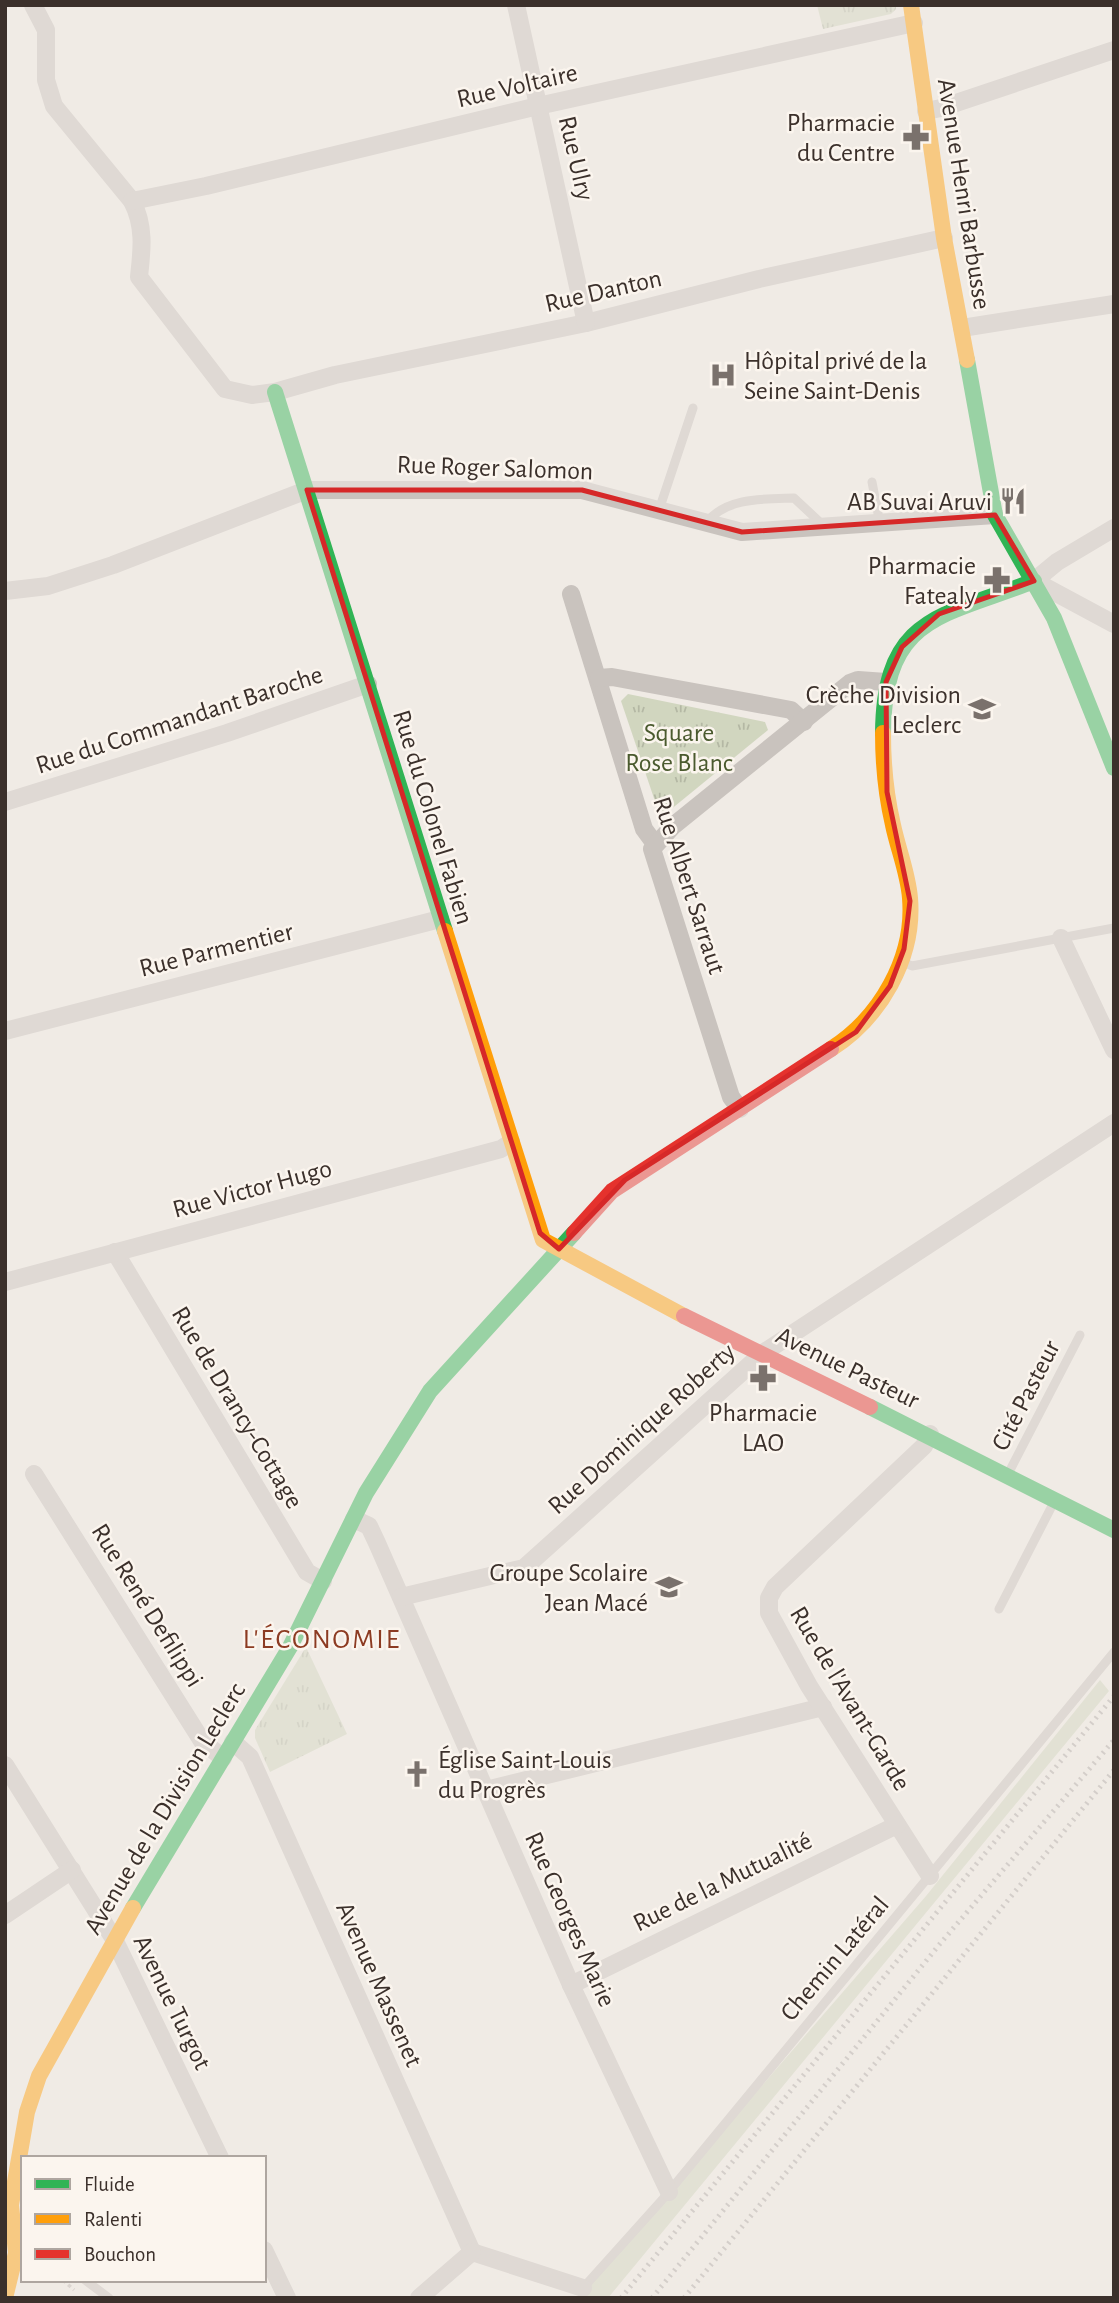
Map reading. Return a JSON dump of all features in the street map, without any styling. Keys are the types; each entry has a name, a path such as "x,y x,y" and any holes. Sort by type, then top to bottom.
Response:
{"street":[{"path":"33,5 46,30 46,79 54,106 132,201"},
{"name":"Rue Ulry","path":"516,5 586,323"},
{"name":"Rue Voltaire","path":"132,201 206,186 912,14"},
{"name":"Avenue Henri Barbusse","path":"912,14 944,238 995,515 1054,618 1114,768"},
{"path":"926,111 1114,50"},
{"name":"Rue Danton","path":"132,201 140,215 142,239 139,277 225,389 252,395 586,323 758,279 944,238"},
{"path":"962,328 1114,304"},
{"name":"Rue du Colonel Fabien","path":"275,391 543,1240 559,1249"},
{"name":"Rue Roger Salomon","path":"5,591 48,586 113,565 307,490 582,490 743,532 995,515"},
{"path":"1114,528 1057,562 1034,581 1114,624"},
{"name":"Avenue de la Division Leclerc","path":"21,2156 27,2112 39,2076 114,1939 290,1647 366,1493 438,1378 625,1181 740,1110 856,1032 870,1018 891,986 901,961 910,901 887,792 886,682 902,647 939,614 1003,594 1034,581"},
{"name":"Rue Albert Sarraut","path":"571,594 644,829 655,844 653,858 731,1097 740,1110"},
{"path":"599,678 612,677 791,710 804,722"},
{"path":"655,844 673,826 850,684 859,680 886,682"},
{"name":"Rue du Commandant Baroche","path":"5,802 227,733 368,684"},
{"name":"Rue Parmentier","path":"5,1031 440,919"},
{"path":"1061,938 1114,1050"},
{"name":"Rue Dominique Roberty","path":"401,1597 524,1568 763,1353 1114,1123"},
{"name":"Rue Victor Hugo","path":"5,1282 501,1149 511,1142"},
{"name":"Avenue Pasteur","path":"559,1249 653,1301 930,1434 1008,1474 1030,1490 1114,1531"},
{"name":"Rue de Drancy-Cottage","path":"115,1252 307,1572 323,1581"},
{"name":"Rue de l'Avant-Garde","path":"930,1434 924,1446 775,1587 769,1598 769,1613 823,1707 930,1876"},
{"name":"Rue René Defilippi","path":"34,1474 202,1741 223,1758"},
{"name":"Rue Georges Marie","path":"354,1519 369,1527 570,1985 668,2192"},
{"path":"486,1790 823,1707"},
{"name":"Avenue Massenet","path":"233,1742 250,1757 472,2252"},
{"name":"Avenue Turgot","path":"5,1765 114,1939 218,2156"},
{"name":"Rue de la Mutualité","path":"570,1985 897,1825"},
{"path":"5,1915 72,1870"},
{"name":"Avenue de la Division Leclerc","path":"5,2298 8,2273 16,2253 13,2221 21,2159"},
{"path":"419,2298 472,2252 572,2287 583,2288"},
{"path":"266,2254 287,2298"}],"lane":[{"path":"659,510 694,408"},
{"path":"872,482 880,524"},
{"path":"706,523 716,510 738,503 794,498 825,527"},
{"path":"901,961 912,966 1114,928"},
{"name":"Cité Pasteur","path":"1008,1474 1080,1335"},
{"path":"999,1609 1054,1502"},
{"name":"Chemin Latéral","path":"583,2288 668,2192 1114,1652"},
{"path":"88,2282 108,2298"}],"highlighted area":[{"path":"307,490 582,490 742,532 995,515 1034,581 939,614 902,647 886,682 887,792 910,901 904,949 890,986 856,1032 625,1180 559,1249 540,1233"}],"green space":[{"path":"817,5 896,5 896,9 891,14 823,29"},
{"name":"Square Rose Blanc","path":"628,694 765,722 768,730 660,816 621,701"},
{"path":"306,1647 347,1734 270,1772 255,1738 255,1730"},
{"path":"1100,1680 1109,1691 608,2298 578,2298 926,1896"}],"railway":[{"path":"621,2298 1114,1696"},
{"path":"652,2298 939,1945 1114,1740"},
{"path":"684,2298 1114,1770"}],"traffic: fast":[{"path":"967,360 995,515 1054,618 1114,768"},
{"path":"275,392 445,931"},
{"path":"883,733 886,694 894,665 907,643 924,626 946,614 1034,581"},
{"path":"133,1908 290,1647 366,1493 430,1391 574,1233"},
{"path":"870,1407 1114,1530"}],"traffic: slow":[{"path":"911,5 944,238 967,360"},
{"path":"831,1049 865,1021 879,1003 891,984 907,943 910,898 888,802 883,733"},
{"path":"445,931 543,1240 684,1316"},
{"path":"5,2298 16,2253 11,2205 27,2112 39,2076 133,1908"}],"traffic: jam":[{"path":"574,1233 612,1191 831,1049"},
{"path":"684,1316 870,1407"}],"place":[{"name":"Pharmacie du Centre","path":"916,137"},
{"name":"Hôpital privé de la Seine Saint-Denis","path":"723,375"},
{"name":"AB Suvai Aruvi","path":"1013,501"},
{"name":"Pharmacie Fatealy","path":"997,580"},
{"name":"Crèche Division Leclerc","path":"982,709"},
{"name":"Pharmacie LAO","path":"763,1378"},
{"name":"Groupe Scolaire Jean Macé","path":"669,1587"},
{"name":"Église Saint-Louis du Progrès","path":"417,1774"}],"district":[{"name":"L'ÉCONOMIE","path":"322,1638"}]}
